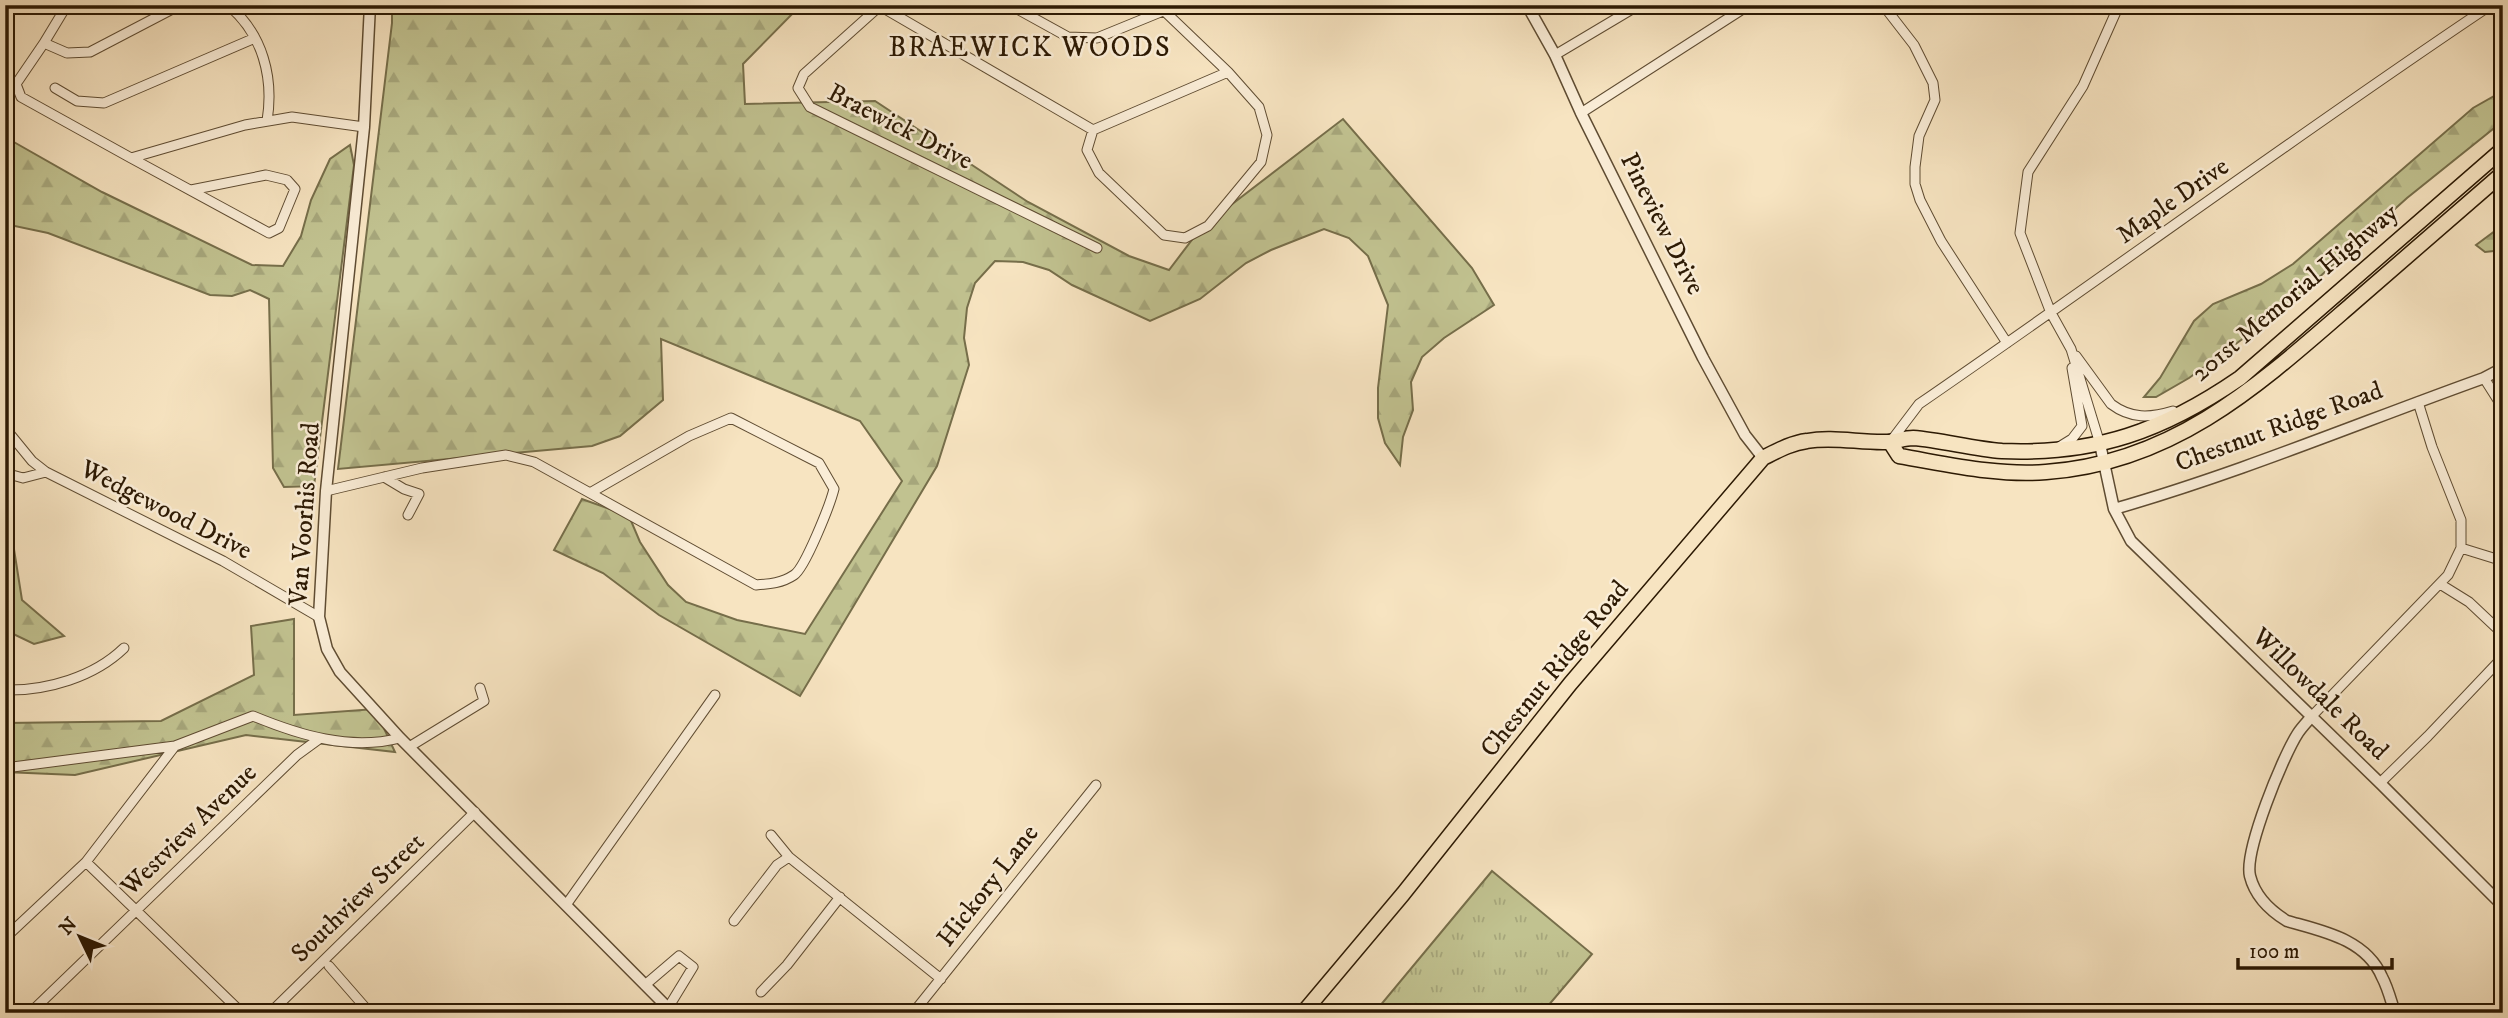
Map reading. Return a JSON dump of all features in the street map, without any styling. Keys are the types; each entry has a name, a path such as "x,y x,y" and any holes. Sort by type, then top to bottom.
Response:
{"main road":[{"name":"201st Memorial Highway","path":"2100,444 2149,430 2209,399 2240,378 2503,149"},
{"name":"201st Memorial Highway","path":"2104,463 2170,439 2256,387 2503,173"},
{"name":"Chestnut Ridge Road","path":"1303,1013 1395,904 1570,684 1763,458 1807,440 1890,442 1910,438 1999,451 2050,450 2100,444"},
{"path":"1890,442 1899,456 2002,472 2045,473 2104,463"}],"street":[{"path":"67,5 16,84 21,97 269,233 279,228 295,189 287,180 266,174 191,190"},
{"path":"44,43 67,53 90,52 180,5"},
{"path":"228,5 246,24 262,53 269,79 267,121"},
{"name":"Van Voorhis Road","path":"370,5 364,127 326,491 319,617 327,649 340,672 400,738 670,1010"},
{"path":"1010,5 1068,37 1097,38 1161,8 1228,72 1259,107 1267,135 1261,162 1208,226 1185,238 1164,235 1099,173 1087,150 1093,130"},
{"name":"Pineview Drive","path":"1527,5 1555,55 1703,358 1745,435 1763,458"},
{"path":"1555,55 1639,5"},
{"path":"1581,113 1749,5"},
{"path":"1884,5 1914,44 1933,83 1935,100 1919,136 1915,167 1915,184 1920,200 1941,241 2007,343"},
{"path":"2119,5 2083,86 2028,172 2020,233 2050,313 2071,349 2111,404 2128,415 2159,415 2209,399"},
{"name":"Maple Drive","path":"1890,442 1919,404 2302,134 2491,5"},
{"path":"881,6 1093,130"},
{"name":"Braewick Drive","path":"881,6 804,74 798,88 810,107 1097,248"},
{"path":"55,88 77,101 104,103 255,37"},
{"path":"1093,130 1228,72"},
{"path":"131,158 245,125 292,117 364,127"},
{"path":"2071,349 2100,444 2114,509"},
{"path":"2050,450 2072,439 2082,426 2071,349"},
{"name":"Chestnut Ridge Road","path":"2114,509 2198,484 2484,378 2503,368"},
{"path":"2484,378 2503,408"},
{"path":"2395,1013 2382,976 2365,953 2354,944 2278,916 2257,895 2250,874 2251,850 2259,822 2297,733 2448,575 2461,548 2461,520 2432,447 2418,402"},
{"path":"326,491 422,468 506,455 534,462 756,585 777,584 797,574 830,507 834,489 819,463 731,418 690,436 590,492"},
{"name":"Wedgewood Drive","path":"5,428 28,457 46,472 223,561 319,617"},
{"path":"5,473 23,478 46,472"},
{"path":"384,477 419,494 408,515"},
{"name":"Willowdale Road","path":"2114,509 2131,541 2503,906"},
{"path":"2461,548 2503,561"},
{"path":"2440,584 2469,602 2503,634"},
{"path":"5,690 21,691 60,684 97,668 113,659 124,648"},
{"path":"2380,783 2503,655"},
{"path":"409,747 484,701 480,688"},
{"path":"566,905 715,695"},
{"path":"5,768 175,746 253,716 319,739 377,743 400,738"},
{"name":"Westview Avenue","path":"30,1013 297,755 319,739"},
{"path":"5,938 86,862 175,746"},
{"name":"Hickory Lane","path":"913,1013 1096,785"},
{"name":"Southview Street","path":"270,1013 475,812"},
{"path":"771,835 789,857 941,979"},
{"path":"734,921 778,865 789,857"},
{"path":"86,862 242,1013"},
{"path":"761,992 840,897"},
{"path":"645,985 679,956 693,967 670,1010"},
{"path":"329,967 370,1013"}],"green space":[{"path":"392,5 801,5 743,64 745,104 875,101 1028,202 1129,256 1169,270 1201,228 1343,119 1472,268 1494,305 1444,338 1422,357 1411,382 1413,410 1403,437 1400,465 1385,443 1378,418 1378,388 1388,305 1368,256 1349,238 1324,229 1271,250 1246,263 1200,299 1150,321 1072,285 1049,270 1023,262 995,261 975,283 967,308 964,338 969,365 937,466 800,696 659,615 603,573 554,550 582,499 629,516 640,542 668,585 686,602 737,620 805,634 902,481 860,421 661,339 663,400 620,436 592,446 338,469"},
{"path":"2503,91 2503,121 2407,198 2285,308 2189,378 2156,397 2144,397 2160,378 2194,321 2213,304 2261,284 2293,264 2473,108"},
{"path":"5,137 102,192 252,265 283,266 301,236 311,200 330,159 350,145 354,165 314,486 284,487 273,468 269,299 250,290 232,296 210,295 48,233 5,224"},
{"path":"2503,225 2503,250 2485,252 2476,245"},
{"path":"5,539 13,543 22,600 64,636 34,644 5,630"},
{"path":"294,619 294,715 375,709 395,752 246,735 75,775 5,772 5,723 161,721 254,675 251,626"},
{"path":"1492,871 1592,954 1542,1013 1374,1013"}],"district":[{"name":"BRAEWICK WOODS","path":"1030,47"}]}
